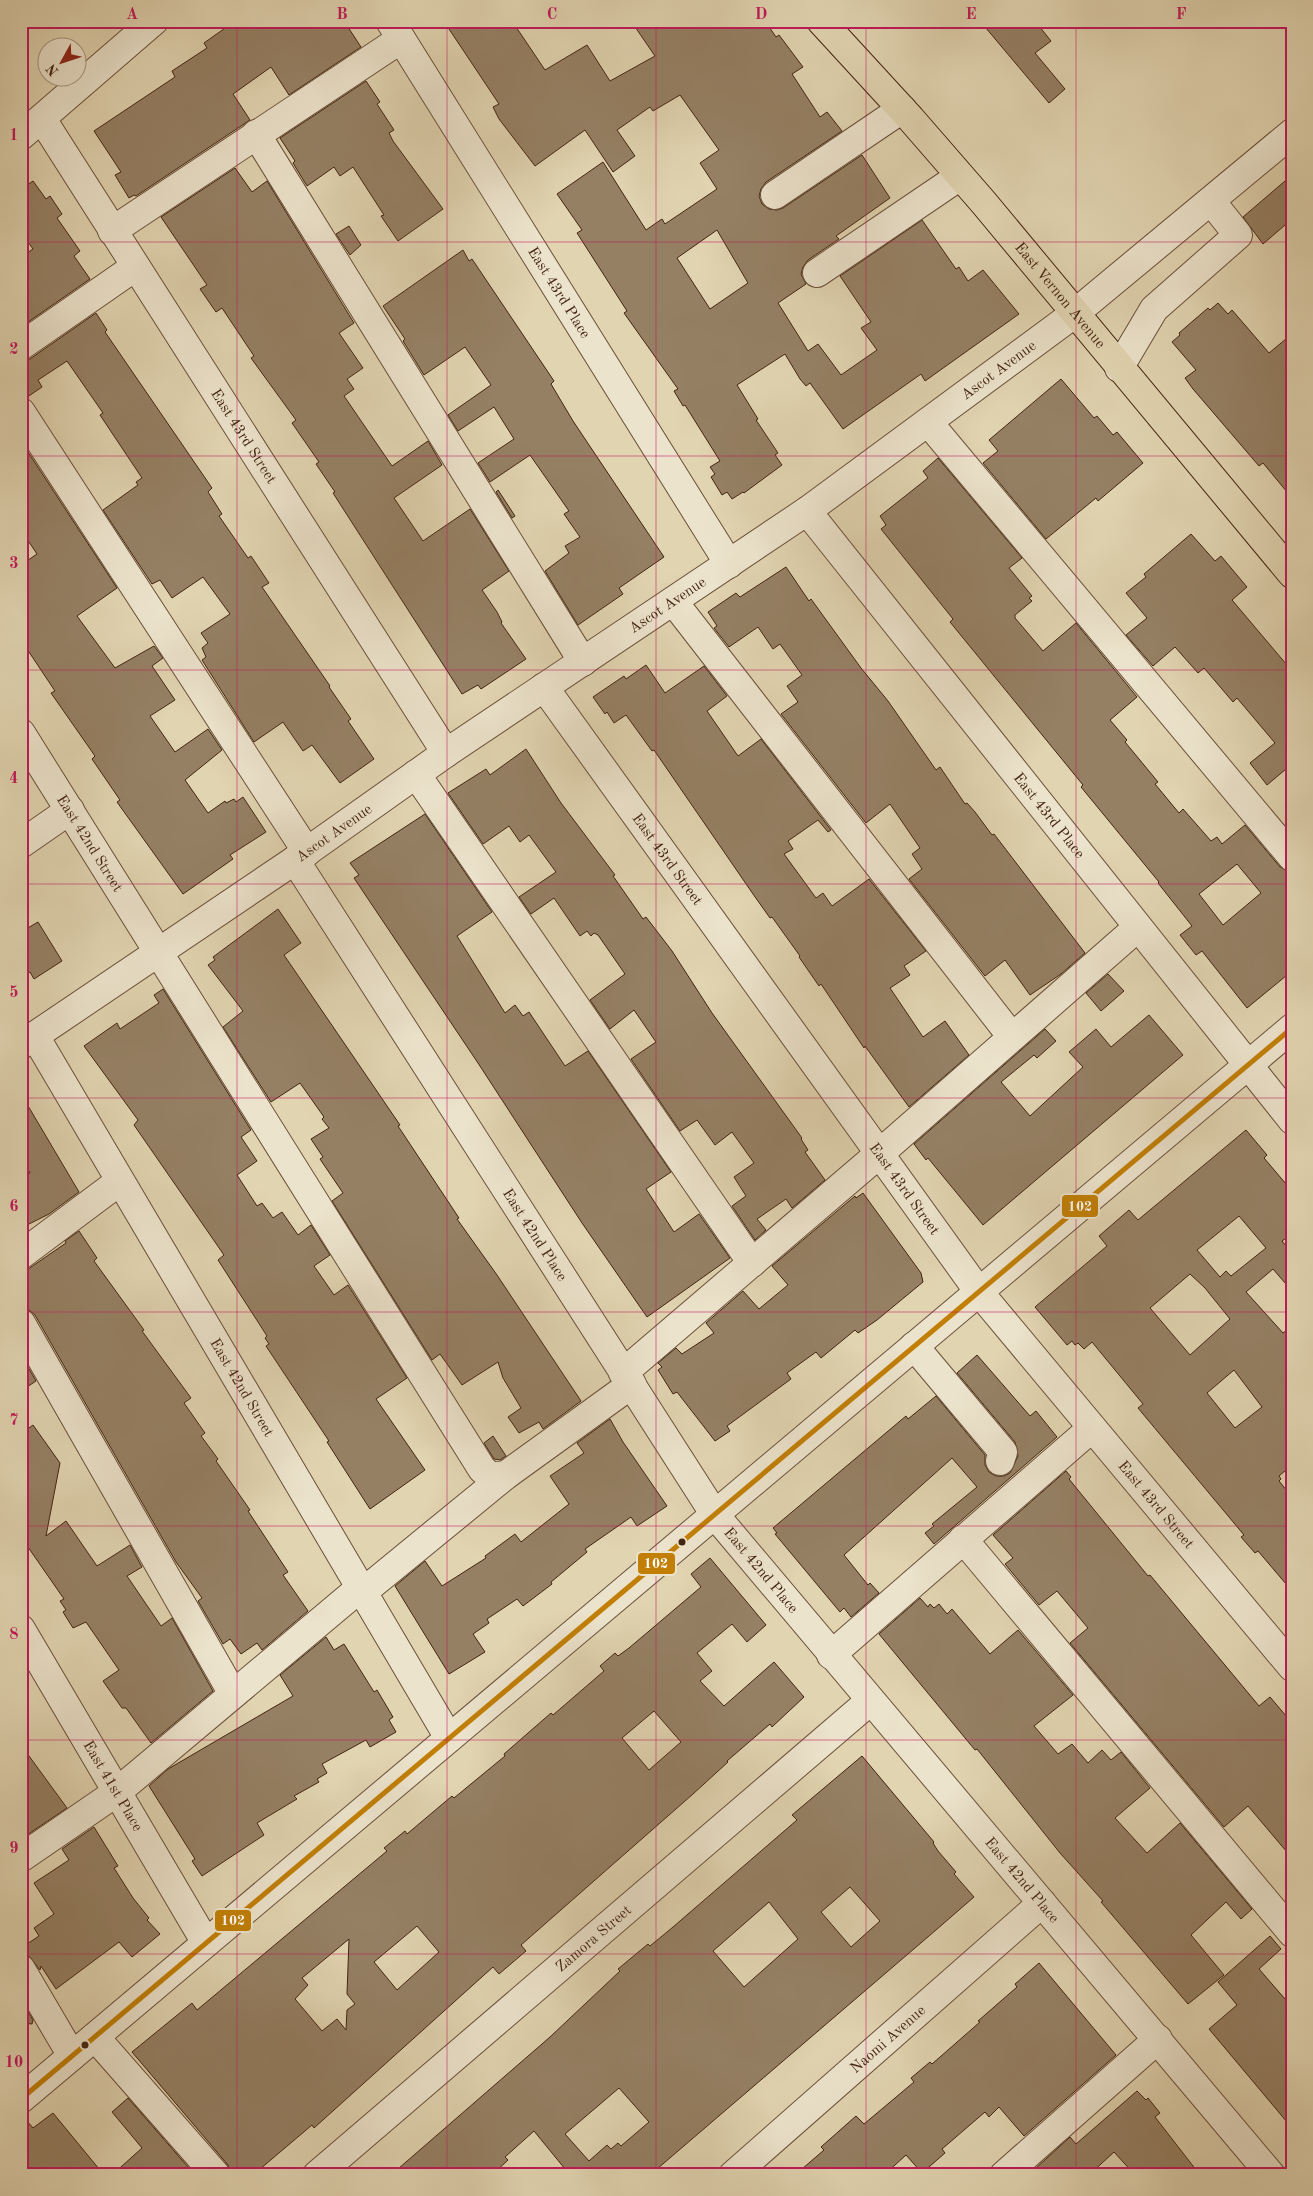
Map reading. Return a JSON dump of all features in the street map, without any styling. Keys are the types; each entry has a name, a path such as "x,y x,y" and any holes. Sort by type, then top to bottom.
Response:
{"main road":[{"name":"East Vernon Avenue","path":"821,21 902,109 960,176 1292,574"}],"street":[{"path":"31,127 154,21"},
{"path":"112,231 256,134 395,30"},
{"name":"East 43rd Place","path":"395,30 729,564"},
{"path":"775,195 902,109"},
{"name":"East 43rd Street","path":"31,127 112,231 136,267 446,753"},
{"name":"Ascot Avenue","path":"28,1040 301,856 446,753 807,511 1074,314 1292,133"},
{"path":"256,134 582,662"},
{"path":"817,272 960,176"},
{"path":"1119,368 1154,309 1238,235 1211,201"},
{"path":"21,346 136,267"},
{"name":"East 42nd Place","path":"21,412 715,1515 1271,2175"},
{"path":"928,422 1292,857"},
{"name":"East 43rd Place","path":"807,511 1137,928 1292,1120"},
{"path":"673,601 1012,1037"},
{"name":"East 43rd Street","path":"544,687 978,1292 1292,1667"},
{"name":"East 42nd Street","path":"21,733 160,952 482,1469 491,1477 506,1475"},
{"path":"416,774 752,1263"},
{"path":"21,844 70,810"},
{"path":"21,1858 117,1792 233,1694 361,1590 628,1378 752,1263 1137,928"},
{"path":"21,2099 1292,1028"},
{"name":"East 42nd Street","path":"28,1040 120,1181 449,1738"},
{"path":"21,1255 120,1181"},
{"path":"21,1322 233,1694"},
{"path":"914,1346 1003,1452 1000,1461"},
{"path":"831,1655 1092,1428"},
{"path":"963,1539 1292,1933"},
{"name":"East 41st Place","path":"21,1629 206,1943"},
{"name":"Zamora Street","path":"318,2175 870,1701"},
{"name":"Naomi Avenue","path":"733,2175 1042,1903"},
{"path":"21,1968 72,2056"},
{"path":"95,2037 216,2175"},
{"path":"1004,2175 1158,2039"}],"building":[{"path":"235,21 344,21 361,47 289,95 271,67 233,94 250,120 136,196 134,195 129,198 115,175 121,172 94,131 175,77 172,71 207,48 204,43"},
{"path":"461,21 512,21 545,70 587,45 610,81 655,56 631,21 765,21 776,37 779,35 803,67 792,74 820,117 827,112 842,131 766,182 759,196 762,204 769,209 777,210 783,208 862,155 890,198 836,236 839,239 808,260 801,274 806,284 778,303 808,351 818,344 841,375 877,350 861,328 871,322 840,276 922,220 956,269 959,267 968,281 983,270 1019,314 925,381 921,374 843,429 810,383 806,386 800,379 785,354 737,385 758,419 756,420 778,453 775,455 782,465 744,493 732,499 727,492 722,495 711,477 715,474 710,467 720,461 685,405 683,406 674,391 678,389 624,313 627,311 577,233 582,230 557,194 603,162 646,230 662,219 665,224 717,189 700,163 719,150 680,95 653,111 650,107 617,130 635,156 613,172 585,130 535,166 499,119 493,107 499,104 449,29","holes":["717,230 748,283 710,309 677,258"]},
{"path":"980,21 1035,21 1051,41 1035,53 1065,89 1049,103"},
{"path":"366,81 380,102 377,104 394,130 389,133 393,141 443,209 398,241 381,216 384,215 353,167 340,176 334,167 307,186 293,163 295,161 280,138"},
{"path":"235,168 252,192 267,181 354,323 339,333 363,368 347,379 354,389 344,396 392,466 428,441 442,465 394,498 423,541 470,509 509,571 482,590 497,612 501,623 526,659 481,689 478,685 462,694 333,493 335,492 316,464 319,462 292,423 296,420 251,358 254,356 222,308 216,312 200,289 207,285 161,217"},
{"path":"1292,175 1292,219 1263,244 1243,217"},
{"path":"33,181 46,199 50,196 62,214 57,218 80,251 74,256 90,279 21,327 21,257 33,249 21,232 21,189"},
{"path":"349,226 361,245 350,255 336,234"},
{"path":"463,250 469,261 472,259 554,381 551,384 573,421 664,557 619,588 623,594 578,625 545,571 569,553 565,546 580,537 564,514 569,511 530,455 490,482 478,463 514,439 494,407 458,431 448,415 491,385 465,347 424,375 403,341 405,339 383,306"},
{"path":"1218,303 1228,314 1232,310 1269,353 1292,334 1292,498 1263,463 1259,466 1185,378 1196,370 1172,342 1180,335 1179,333 1208,308 1210,310"},
{"path":"96,313 107,330 105,332 212,488 208,492 222,514 219,516 248,558 251,556 269,583 262,587 330,686 351,719 348,721 374,759 340,783 312,745 303,751 283,722 254,742 202,660 206,657 202,648 208,643 201,633 230,614 203,577 172,598 160,580 152,584 103,510 138,485 136,482 142,478 100,415 103,413 67,361 38,380 42,387 26,398 21,397 21,361 30,359"},
{"path":"1061,379 1094,418 1097,416 1113,435 1117,432 1143,463 1098,501 1096,498 1046,539 983,463 998,451 989,440"},
{"path":"26,449 117,588 77,616 115,668 154,646 163,658 152,666 175,700 150,716 175,752 208,729 222,750 185,780 208,813 225,801 226,803 234,799 236,802 243,797 266,832 230,855 233,859 183,894 117,802 120,800 92,759 95,756 51,693 55,691 21,640 21,565 37,554 21,530 21,452"},
{"path":"938,458 1022,558 1009,568 1032,596 1029,598 1032,601 1015,615 1015,618 1043,651 1076,623 1137,697 1110,720 1127,740 1125,742 1158,782 1155,784 1179,813 1183,809 1211,841 1217,837 1222,844 1245,825 1280,867 1292,872 1292,971 1247,1008 1202,951 1196,955 1180,935 1192,926 1159,882 1081,787 1083,785 950,622 953,619 881,529 886,525 880,516 928,478 923,471","holes":["1237,864 1261,893 1223,925 1199,894"]},
{"path":"498,490 515,516 512,518 496,492"},
{"path":"1191,534 1215,561 1221,556 1247,587 1232,600 1292,671 1292,764 1267,785 1250,763 1275,743 1237,698 1233,702 1204,668 1198,673 1175,647 1153,666 1126,635 1147,618 1126,593 1146,577 1144,574"},
{"path":"786,567 809,601 811,599 861,668 888,701 936,770 940,767 965,804 967,803 975,812 992,835 994,834 1085,953 1061,974 1030,995 1005,960 985,976 909,879 922,869 912,854 920,848 890,804 866,823 781,714 798,702 787,686 802,675 780,644 773,649 758,627 729,647 714,628 717,626 708,612 736,593 740,597"},
{"path":"646,665 665,693 704,666 727,696 707,711 738,756 761,739 831,830 828,832 818,820 788,841 793,849 784,854 816,898 823,893 832,906 869,879 926,951 904,966 910,975 890,988 923,1037 945,1021 969,1055 909,1107 865,1046 864,1048 821,984 819,986 772,917 770,918 654,750 652,751 626,715 614,723 593,697 624,676 626,679"},
{"path":"526,749 561,803 615,875 613,876 643,919 646,917 672,951 712,1013 802,1138 808,1150 805,1152 825,1180 792,1208 786,1199 757,1219 766,1230 755,1240 732,1206 746,1196 734,1177 754,1163 732,1132 715,1145 697,1120 680,1131 631,1059 656,1042 634,1010 610,1029 590,1000 625,974 598,935 594,933 591,936 587,931 580,936 554,898 531,914 519,897 556,872 529,835 520,842 509,826 483,844 448,793 486,769 490,775"},
{"path":"425,814 492,912 457,936 505,1013 515,1005 523,1016 529,1012 565,1066 588,1051 671,1172 646,1189 674,1232 699,1214 730,1258 647,1317 582,1223 354,878 359,875 350,863"},
{"path":"278,909 301,943 284,955 400,1125 398,1126 459,1218 457,1219 497,1275 581,1401 543,1429 539,1422 519,1433 508,1417 521,1408 503,1378 498,1362 462,1385 440,1354 432,1360 332,1201 343,1193 320,1159 323,1157 311,1139 329,1128 322,1119 324,1117 300,1083 271,1102 223,1027 243,1011 208,965 215,960 213,957"},
{"path":"38,922 62,961 34,979 30,972 21,977 21,932"},
{"path":"1108,974 1124,991 1101,1011 1086,993"},
{"path":"163,989 251,1130 241,1137 257,1161 237,1175 257,1206 262,1203 273,1218 282,1212 298,1235 311,1225 330,1255 314,1266 334,1295 348,1285 407,1378 376,1399 425,1470 370,1509 327,1442 329,1441 266,1346 269,1344 265,1338 267,1336 218,1260 224,1255 134,1125 138,1120 84,1046 117,1023 120,1029 159,1003 154,995"},
{"path":"1149,1015 1183,1055 983,1225 928,1158 926,1160 914,1144 1045,1029 1056,1041 1037,1058 1034,1055 1001,1082 1030,1116 1083,1067 1069,1052 1096,1029 1111,1047"},
{"path":"21,1094 79,1192 49,1214 21,1228 21,1178 30,1173 21,1157"},
{"path":"1246,1130 1267,1155 1264,1158 1292,1191 1292,1234 1282,1241 1292,1253 1292,1291 1273,1269 1246,1292 1283,1333 1292,1326 1292,1409 1287,1413 1292,1420 1292,1465 1279,1476 1281,1479 1279,1481 1292,1497 1292,1591 1258,1551 1255,1553 1241,1537 1244,1535 1138,1408 1143,1404 1092,1342 1084,1349 1078,1343 1075,1345 1072,1341 1067,1345 1035,1307 1107,1246 1099,1236 1129,1210 1138,1220","holes":["1239,1216 1266,1248 1231,1276 1226,1271 1220,1277 1197,1250","1190,1274 1205,1288 1230,1319 1190,1355 1150,1308","1234,1370 1262,1407 1235,1428 1207,1393"]},
{"path":"863,1193 921,1273 923,1282 877,1320 858,1333 855,1330 821,1358 816,1352 787,1373 791,1379 727,1426 730,1431 715,1441 677,1392 673,1394 658,1370 662,1367 658,1363 676,1348 682,1354 714,1333 706,1323 743,1291 759,1309 788,1285 772,1266 855,1196 856,1198"},
{"path":"79,1231 97,1258 94,1261 191,1398 184,1403 205,1433 201,1436 218,1459 216,1461 250,1510 248,1511 288,1572 283,1575 308,1611 262,1650 257,1643 241,1654 230,1639 223,1644 198,1601 202,1598 176,1562 35,1315 21,1307 21,1274 66,1243 65,1241"},
{"path":"21,1355 36,1381 21,1391"},
{"path":"977,1355 1030,1416 1036,1411 1057,1437 934,1544 925,1533 934,1526 932,1524 977,1487 952,1458 844,1555 868,1585 870,1583 879,1593 851,1617 844,1608 840,1612 775,1534 777,1533 773,1528 906,1416 908,1419 936,1396 985,1455 985,1465 989,1472 996,1476 1004,1476 1010,1473 1018,1456 1015,1442 957,1373"},
{"path":"610,1419 623,1442 667,1506 637,1526 631,1517 585,1549 587,1552 551,1582 552,1584 523,1606 517,1599 487,1619 489,1623 473,1634 485,1652 449,1674 395,1586 425,1561 442,1586 486,1558 485,1556 515,1534 521,1542 569,1504 550,1476 584,1453 577,1443"},
{"path":"33,1425 60,1463 46,1536 66,1521 97,1566 130,1545 142,1567 127,1576 161,1626 172,1618 213,1691 151,1743 126,1708 122,1708 103,1681 119,1670 86,1622 73,1628 63,1612 66,1610 60,1601 64,1599 21,1537 21,1434"},
{"path":"493,1436 506,1456 500,1460 494,1459 484,1443"},
{"path":"1066,1471 1071,1477 1069,1479 1148,1576 1150,1575 1259,1706 1270,1697 1292,1723 1292,1858 1248,1806 1224,1827 1070,1643 1088,1628 1057,1591 1039,1605 1005,1564 1013,1558 993,1535"},
{"path":"710,1558 766,1625 747,1642 732,1624 697,1653 712,1671 700,1681 724,1706 774,1662 804,1697 772,1727 770,1724 727,1761 693,1794 521,1945 526,1951 499,1974 493,1967 314,2128 312,2125 253,2175 231,2175 228,2165 132,2052 192,2003 197,2010 387,1851 384,1848 405,1831 407,1834 452,1796 454,1798 505,1756 504,1754 551,1713 553,1715 604,1671 600,1666 615,1653 618,1656 629,1648 701,1587 691,1574","holes":["654,1711 681,1742 649,1770 622,1738","417,1926 439,1952 397,1990 374,1962","349,1939 347,1994 355,2004 347,2010 346,2030 337,2019 322,2031 295,1999 308,1985 302,1978"]},
{"path":"920,1598 928,1607 930,1604 934,1608 939,1604 947,1614 952,1609 990,1654 1018,1630 1073,1695 1034,1726 1058,1754 1072,1744 1088,1763 1102,1750 1111,1760 1121,1752 1150,1788 1115,1818 1147,1853 1180,1823 1252,1909 1241,1919 1226,1902 1191,1935 1224,1975 1188,2004 1101,1902 1103,1901 1060,1853 977,1749 975,1750 879,1634"},
{"path":"326,1637 334,1650 344,1644 374,1692 377,1690 393,1717 389,1720 396,1732 370,1747 366,1740 322,1764 327,1773 317,1779 319,1782 294,1796 297,1799 257,1823 264,1835 202,1876 192,1861 195,1859 149,1786 168,1769 293,1696 280,1675"},
{"path":"21,1745 67,1808 21,1839"},
{"path":"862,1756 934,1842 938,1851 956,1872 954,1874 974,1897 650,2175 570,2175 534,2131 505,2157 508,2160 492,2175 391,2175 550,2037 620,1971 618,1969 648,1944 650,1946 673,1927 797,1820 792,1815","holes":["850,1887 880,1921 851,1947 821,1912","769,1902 798,1939 744,1987 713,1951","619,2088 649,2122 621,2146 618,2143 611,2149 607,2145 589,2161 565,2134"]},
{"path":"94,1827 118,1866 114,1868 133,1898 149,1918 147,1920 160,1934 132,1957 119,1942 56,1989 41,1966 40,1970 29,1956 21,1953 21,1948 39,1936 34,1928 54,1914 34,1883 69,1860 62,1849"},
{"path":"1270,1936 1281,1949 1259,1969 1292,2007 1292,2128 1209,2029 1237,2005 1218,1982"},
{"path":"1039,1963 1116,2055 1024,2136 999,2107 989,2117 985,2112 942,2149 945,2153 922,2173 906,2155 884,2175 795,2175 824,2150 821,2147 856,2116 864,2124 914,2082 911,2078 930,2062 932,2064 980,2022 978,2021 1017,1987 1015,1984"},
{"path":"21,2000 33,2020 32,2024 21,2023"},
{"path":"1137,2091 1146,2100 1148,2098 1160,2113 1155,2117 1200,2175 1135,2175 1114,2152 1089,2175 1040,2175 1035,2169 1070,2137 1076,2144"},
{"path":"128,2098 195,2175 112,2175 142,2148 112,2112"},
{"path":"53,2113 104,2175 21,2175 21,2114 33,2128"}],"transit line":[{"name":"102","path":"21,2099 1292,1028"}]}
